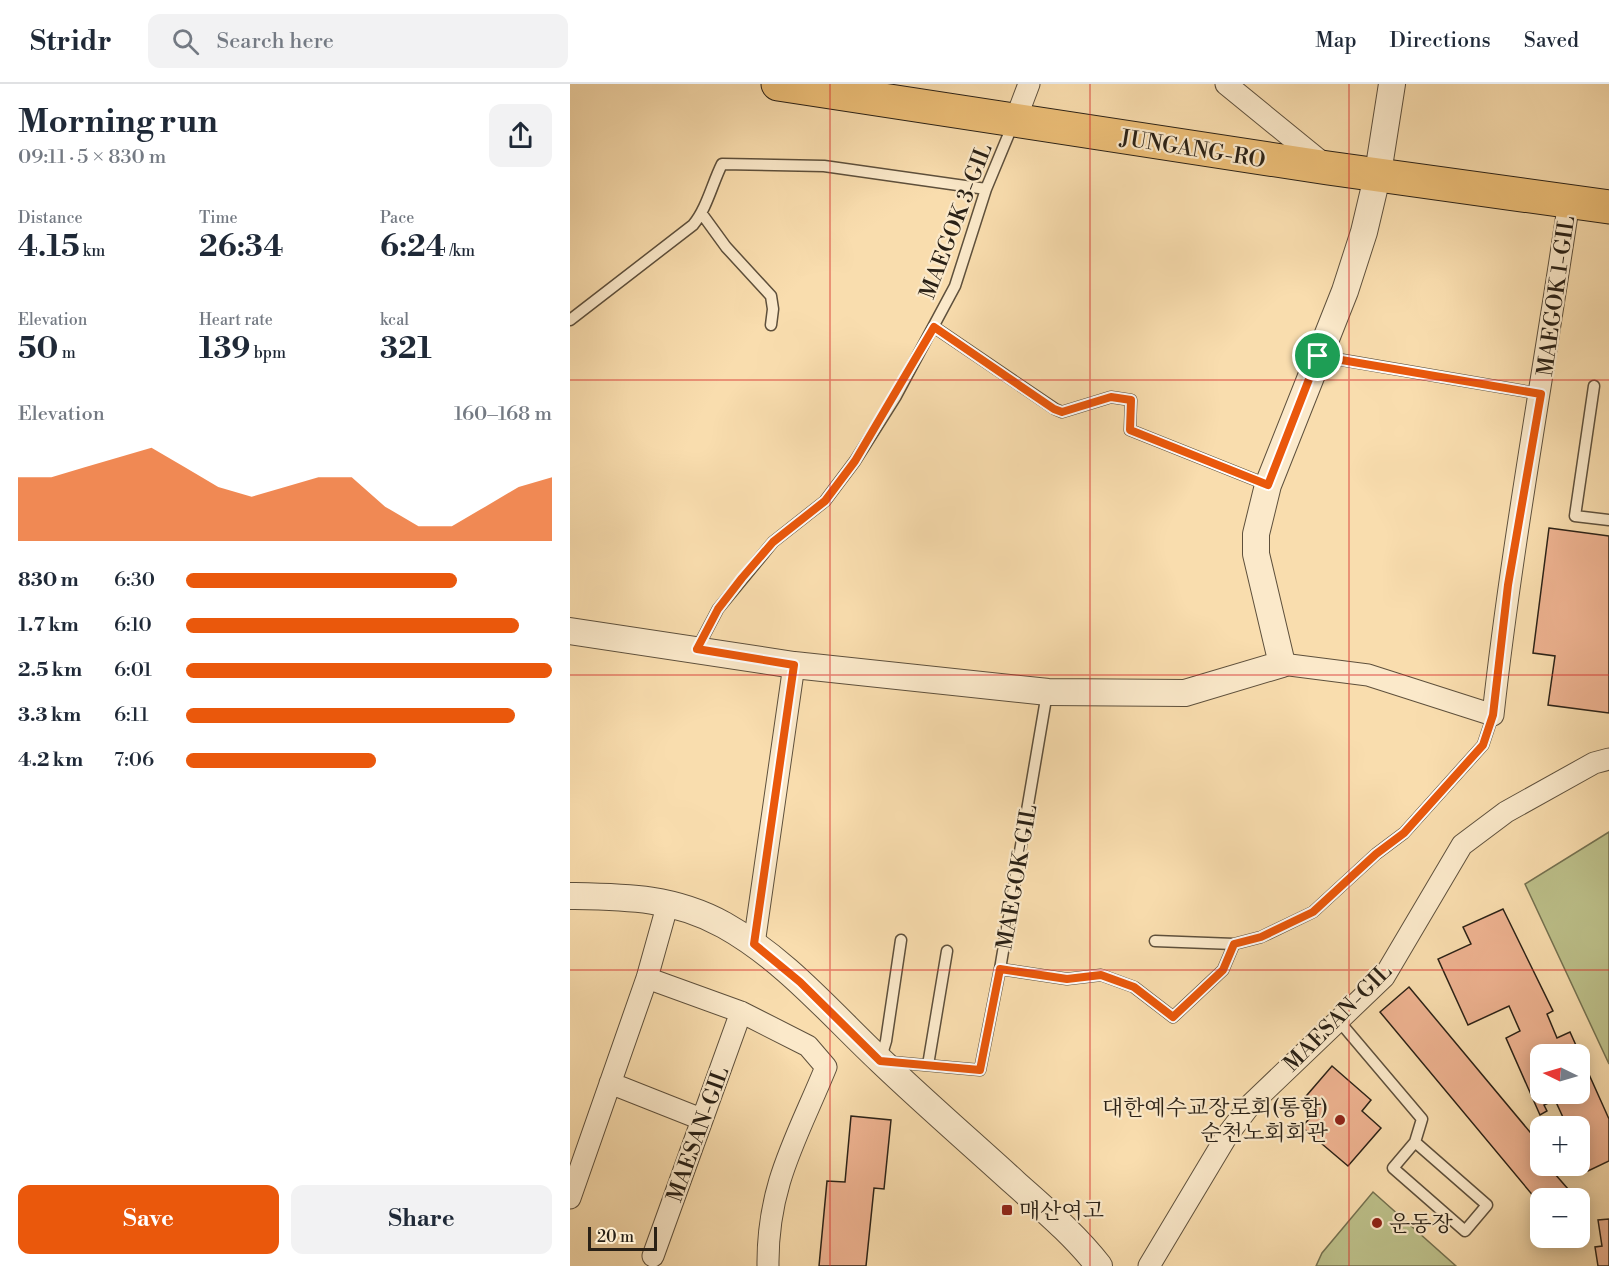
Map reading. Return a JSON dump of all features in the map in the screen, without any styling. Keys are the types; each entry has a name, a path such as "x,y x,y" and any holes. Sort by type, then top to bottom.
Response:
{"main road":[{"name":"JUNGANG-RO","path":"778,84 1328,168 1378,173 1609,207"}],"street":[{"path":"1015,121 1029,84"},
{"path":"1226,84 1328,168"},
{"path":"1282,664 1256,554 1256,534 1268,485 1345,291 1364,232 1378,173 1392,84"},
{"name":"MAEGOK 1-GIL","path":"1493,715 1508,585 1541,394 1569,201"},
{"path":"570,631 794,665 1048,693 1185,693 1282,664 1368,675 1493,715"},
{"path":"754,944 794,665"},
{"name":"MAESAN-GIL","path":"1149,1266 1228,1134 1251,1104 1384,977 1462,845 1506,812 1594,763 1609,759"},
{"path":"570,896 636,897 668,903 723,924 754,944 800,982 880,1061 1065,1228 1099,1266"},
{"path":"570,1198 647,978 668,903"},
{"path":"647,978 741,1012 808,1046 826,1067 794,1135 772,1204 768,1266"},
{"name":"MAESAN-GIL","path":"653,1256 741,1012"},
{"path":"610,1083 701,1119"}],"lane":[{"name":"MAEGOK 3-GIL","path":"697,649 718,609 742,578 773,542 825,501 855,461 934,327 955,286 986,189 1015,121"},
{"path":"570,320 693,225 702,214 711,185 722,164 824,166 986,189"},
{"path":"702,214 726,247 771,296 773,309 771,325"},
{"path":"934,327 1054,409 1062,412 1111,397 1131,400 1130,430 1268,485"},
{"path":"1318,356 1541,394"},
{"path":"1594,386 1575,516 1609,520"},
{"name":"MAEGOK-GIL","path":"880,1061 980,1070 1048,693"},
{"name":"MAEGOK 1-GIL","path":"1155,941 1234,944 1261,937 1313,912 1376,854 1404,833 1483,745 1493,715"},
{"path":"880,1061 886,1041 901,940"},
{"path":"1000,969 1067,979 1101,975 1134,987 1173,1017 1223,970 1234,944"},
{"path":"928,1065 947,951"},
{"path":"1339,1021 1422,1119 1415,1142 1393,1168 1465,1231 1487,1205 1415,1142"}],"green space":[{"path":"1609,832 1609,1064 1525,884"},
{"name":"운동장","path":"1373,1192 1456,1266 1316,1266 1322,1253"}],"building":[{"path":"1549,528 1609,536 1609,713 1548,705 1555,656 1533,653"},
{"path":"1503,909 1553,1011 1547,1014 1557,1038 1570,1032 1575,1044 1530,1044 1530,1092 1506,1038 1520,1031 1509,1006 1468,1025 1438,959 1471,944 1463,927"},
{"path":"1409,987 1530,1132 1530,1176 1557,1176 1567,1188 1530,1188 1530,1192 1380,1012"},
{"name":"대한예수교장로회(통합) 순천노회회관","path":"1332,1066 1371,1100 1362,1111 1381,1128 1348,1166 1302,1127 1314,1113 1301,1102"},
{"path":"1590,1076 1609,1119 1609,1161 1590,1170 1590,1116 1562,1116 1557,1104 1590,1104"},
{"path":"1535,1104 1546,1104 1544,1105 1547,1111 1540,1115"},
{"path":"851,1116 891,1120 884,1189 874,1188 866,1266 819,1266 827,1181 845,1182"},
{"path":"1609,1219 1609,1266 1598,1266 1595,1247 1602,1246 1598,1220"}],"place":[{"name":"대한예수교장로회(통합) 순천노회회관","path":"1340,1120"},
{"name":"매산여고","path":"1007,1210"},
{"name":"운동장","path":"1377,1223"}],"route":[{"path":"934,327 1054,409 1062,412 1111,397 1131,400 1130,430 1268,485 1318,356 1541,394 1508,585 1493,715 1483,745 1404,833 1376,854 1313,912 1261,937 1234,944 1223,970 1173,1017 1134,987 1101,975 1067,979 1000,969 980,1070 880,1061 800,982 754,944 794,665 697,649 718,609 773,542 825,501 855,461 896,396 934,327"}]}
